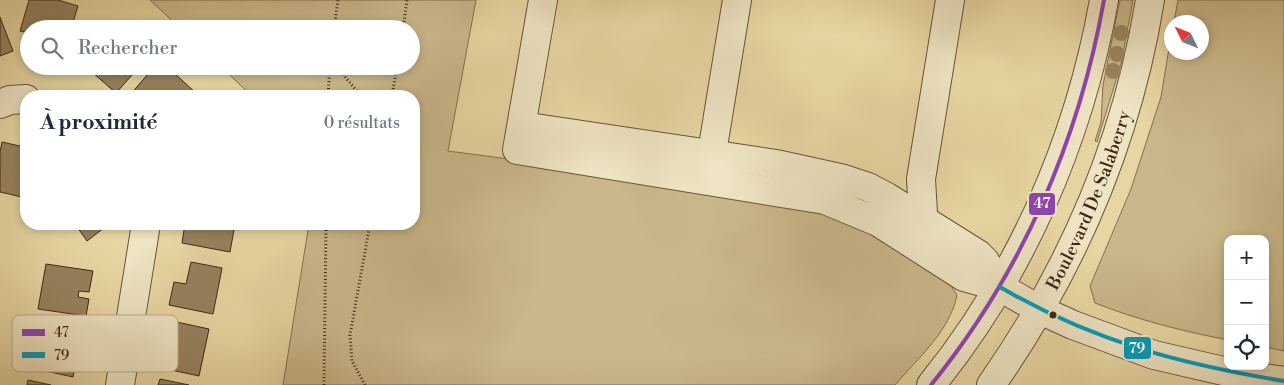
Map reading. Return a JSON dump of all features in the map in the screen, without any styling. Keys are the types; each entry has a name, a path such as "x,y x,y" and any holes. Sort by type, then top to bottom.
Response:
{"street":[{"path":"543,0 520,138 710,168 825,200 871,219 964,277 1000,287 1040,310 1081,328 1154,355 1232,373 1284,381"},
{"path":"710,168 737,0"},
{"path":"910,242 921,218 923,204 921,179 950,0"},
{"path":"931,385 980,321 1029,233 1058,164 1088,73 1104,0"},
{"name":"Boulevard De Salaberry","path":"990,385 1040,310 1075,244 1110,158 1134,81 1150,0"},
{"path":"0,104 10,100 20,99"},
{"path":"710,168 776,164 844,179 868,187 978,254 985,261 1000,287"},
{"path":"131,315 145,230"},
{"path":"120,385 122,372"}],"path":[{"path":"335,20 338,0"},
{"path":"404,20 407,0"},
{"path":"328,90 329,75"},
{"path":"344,75 356,90"},
{"path":"393,90 396,75"},
{"path":"324,385 326,230"},
{"path":"365,385 352,361 350,335 369,230"}],"shaded area":[{"path":"150,0 476,0 448,151 708,185 829,211 889,238 951,286 957,295 953,308 948,320 932,343 895,385 283,385 308,230 420,230 420,90 246,90 230,75 420,75 420,20 171,20"},
{"path":"1120,0 1133,0 1121,64 1097,142 1095,141 1101,122 1103,85"},
{"path":"1178,0 1284,0 1284,351 1269,348 1269,235 1224,235 1224,339 1127,315 1095,303 1090,286 1131,189 1161,97 1167,60 1209,60 1209,15 1175,15"}],"building":[{"path":"29,0 58,0 78,6 74,20 23,20"},
{"path":"0,17 13,51 0,56"},
{"path":"95,75 132,75 119,90 113,90"},
{"path":"147,75 176,75 193,90 134,90"},
{"path":"2,142 20,146 20,197 0,192 0,152"},
{"path":"79,230 101,230 87,241"},
{"path":"184,230 234,230 230,252 182,243"},
{"path":"191,262 222,268 213,314 169,305 174,282 186,284"},
{"path":"46,264 93,271 89,292 79,291 78,297 89,299 86,315 38,309"},
{"path":"178,322 209,329 199,376 178,371"},
{"path":"50,372 74,372 73,377"},
{"path":"160,379 189,385 158,385"},
{"path":"28,380 51,385 27,385"}],"transit line":[{"name":"47","path":"931,385 963,342 992,298 1019,252 1042,204 1062,155 1079,104 1104,0"},
{"name":"79","path":"1000,287 1034,306 1069,322 1138,348 1209,367 1284,381"}]}
